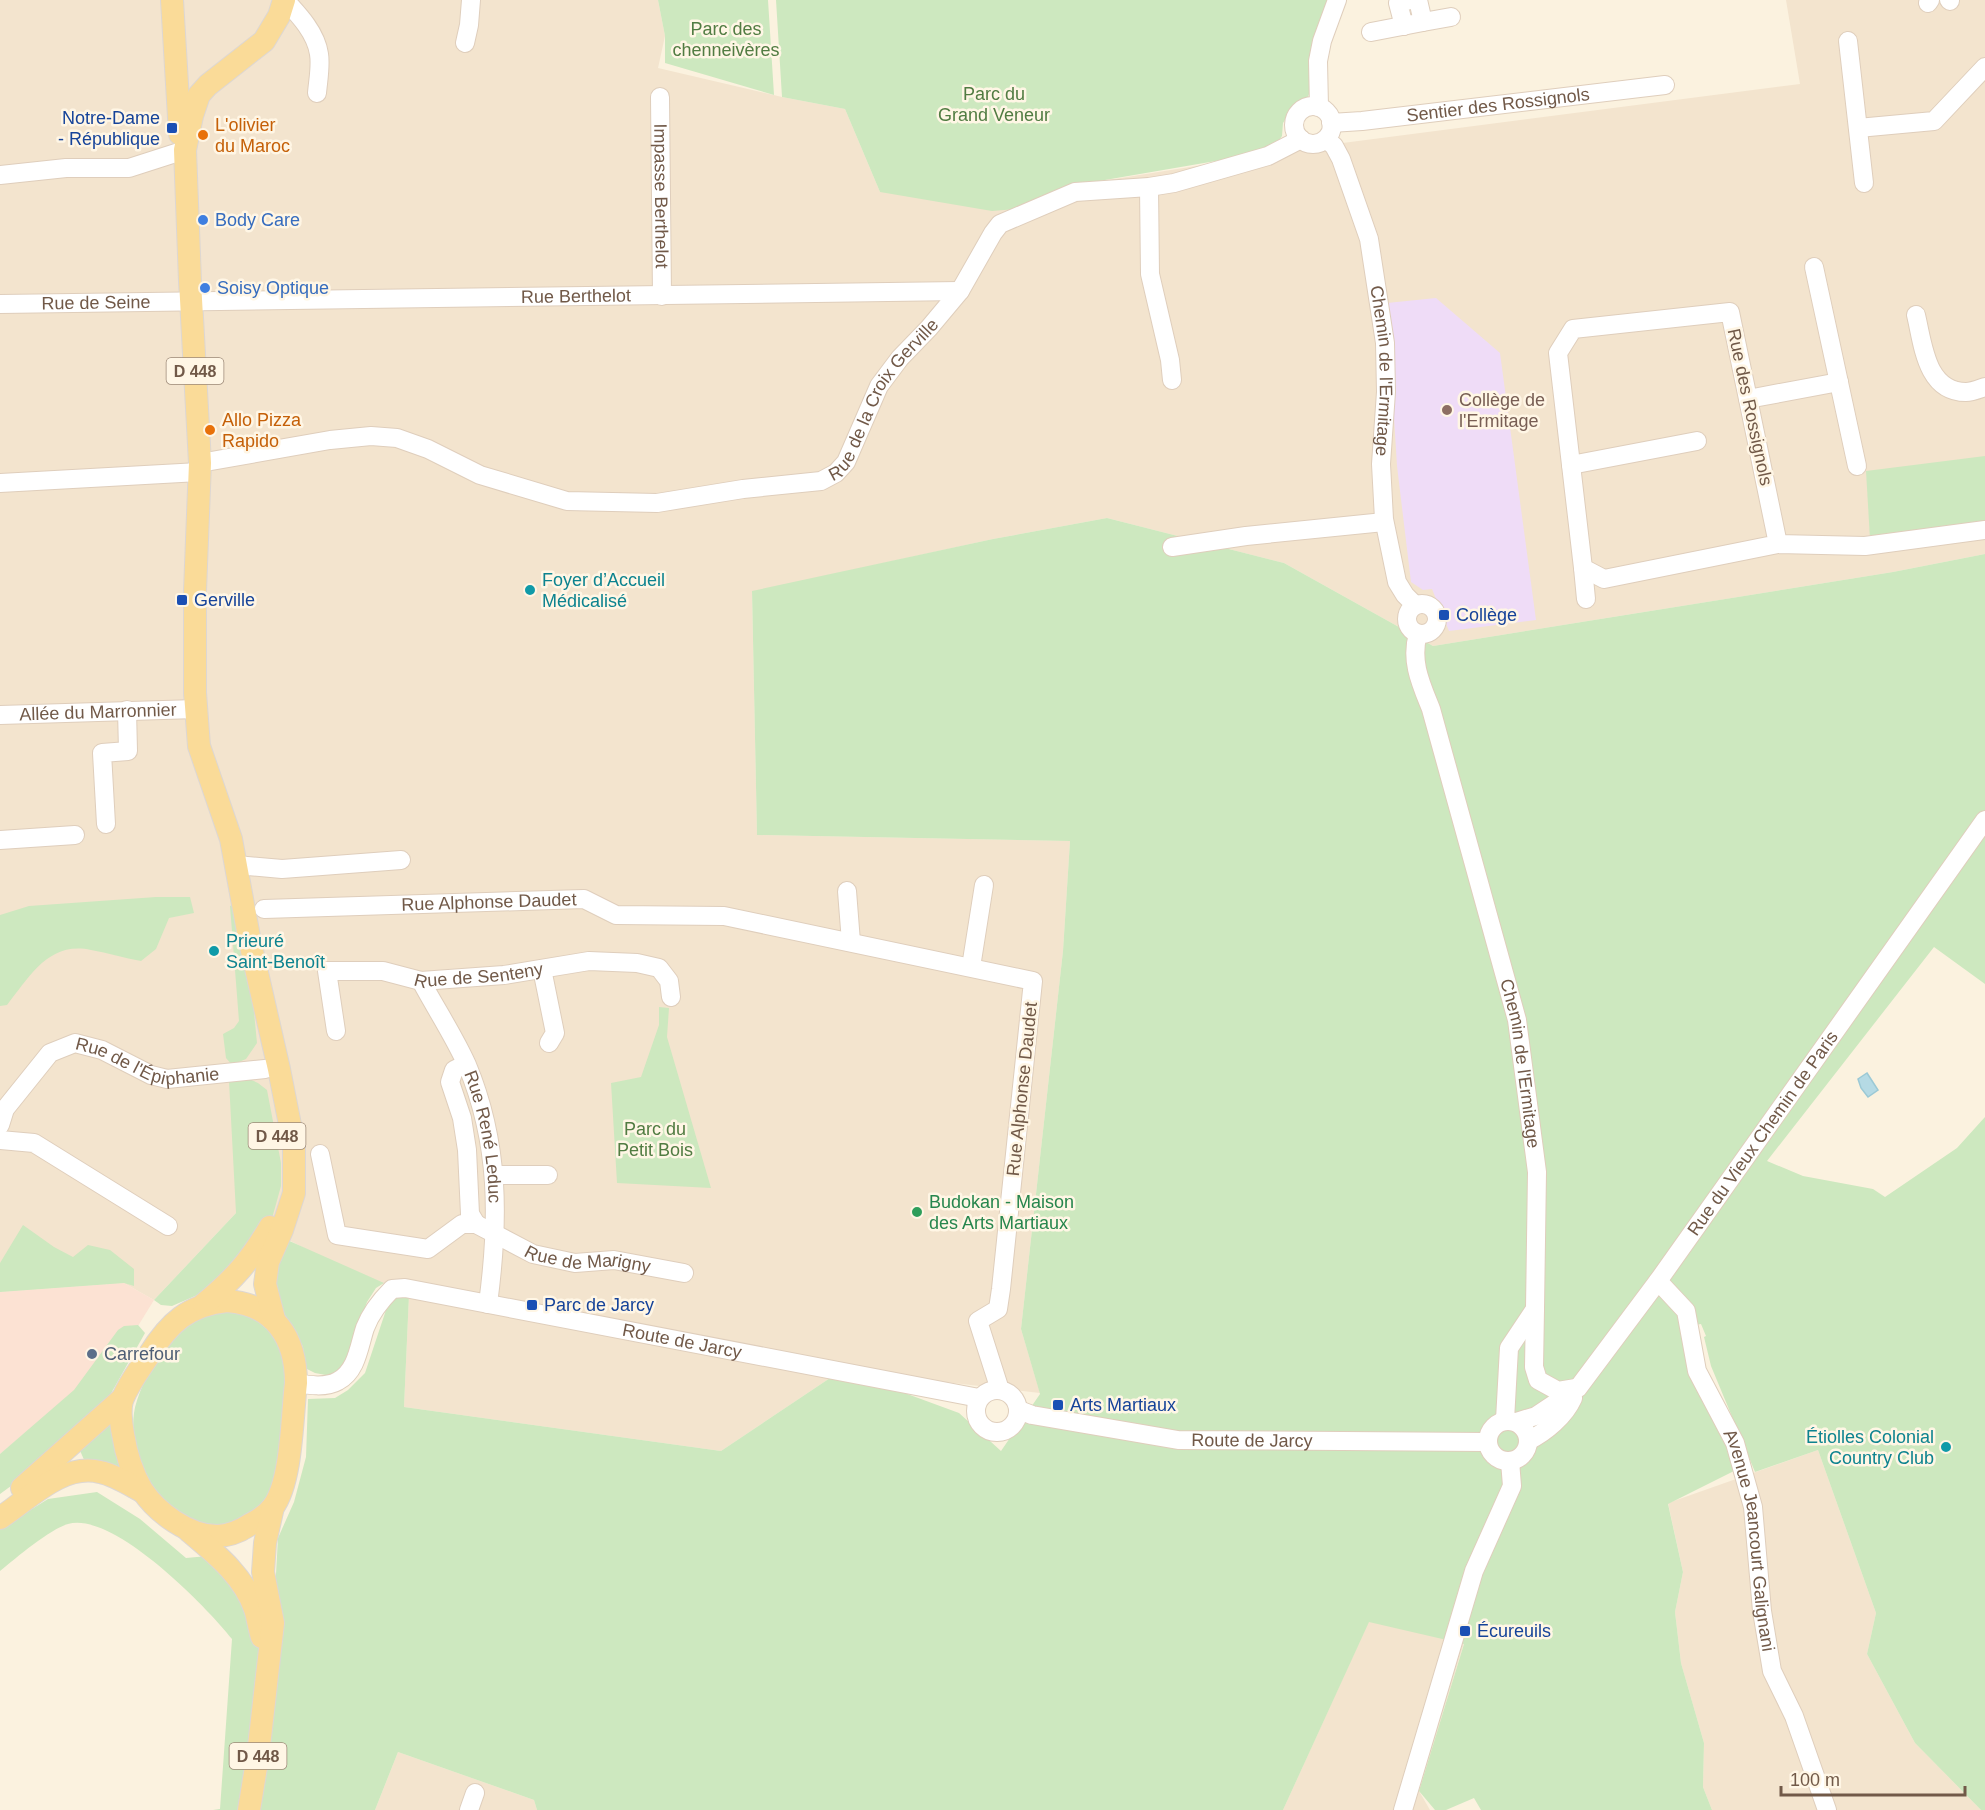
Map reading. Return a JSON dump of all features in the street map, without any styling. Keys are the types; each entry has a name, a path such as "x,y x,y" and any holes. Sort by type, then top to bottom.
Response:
{"main road":[{"path":"172,0 192,116 185,150"},
{"path":"189,94 208,85 264,41 279,16 285,0"},
{"name":"D 448","path":"185,150 200,467 195,591 196,709 199,746 231,839 250,942 294,1145 294,1193 282,1230 268,1262 265,1284 274,1319"},
{"name":"D 448","path":"203,1304 232,1280 254,1255 273,1222 282,1186 280,1151 265,1069 250,942"},
{"path":"0,1505 122,1399 156,1343 190,1310 203,1304 243,1302 274,1319 288,1338 296,1383 283,1487 273,1507 262,1518 235,1532 218,1536 186,1528 161,1510 143,1492 100,1471 86,1470 65,1475 56,1480 0,1518"},
{"path":"122,1399 122,1427 128,1457 143,1492"},
{"name":"D 448","path":"249,1810 273,1623 262,1572 265,1543 273,1507"},
{"name":"D 448","path":"186,1528 221,1558 239,1579 255,1608 264,1646 264,1702"}],"street":[{"path":"285,0 304,21 315,42 319,54 317,93"},
{"path":"465,43 471,0"},
{"path":"1329,131 1315,143 1301,139 1294,127 1298,113 1310,106 1320,107 1318,61 1322,41 1337,0"},
{"path":"1404,26 1398,3 1410,0"},
{"path":"1418,0 1423,22"},
{"path":"1371,32 1451,17"},
{"path":"1848,41 1864,183"},
{"path":"1858,128 1934,121 1985,67"},
{"name":"Sentier des Rossignols","path":"1329,131 1362,121 1665,85"},
{"name":"Impasse Berthelot","path":"660,98 662,296"},
{"name":"Chemin de l'Ermitage","path":"1320,107 1330,117 1329,131 1369,239 1385,343 1386,392 1381,464 1384,522 1397,582 1415,605"},
{"name":"Rue de la Croix Gerville","path":"0,483 200,467 330,440 371,436 397,438 428,449 480,475 567,501 657,503 743,489 822,480 836,473 846,462 873,397 888,372 960,291 993,233 1000,225 1075,192 1174,183 1268,156 1301,139"},
{"path":"0,175 66,168 129,168 185,150"},
{"path":"1149,187 1150,274 1170,360 1172,380"},
{"path":"1814,267 1857,466"},
{"name":"Rue Berthelot","path":"191,302 960,291"},
{"name":"Rue de Seine","path":"0,304 191,302"},
{"name":"Rue des Rossignols","path":"1586,600 1558,352 1574,329 1730,312 1778,544"},
{"path":"1917,315 1926,361 1936,379 1948,389 1967,392 1985,387"},
{"path":"1748,399 1839,382"},
{"path":"1571,465 1697,441"},
{"path":"1172,547 1246,536 1384,522"},
{"path":"1583,568 1605,579 1778,544 1865,546 1985,530"},
{"path":"1425,604 1436,614 1437,623 1431,632 1418,634 1411,630 1406,619 1415,605 1425,604"},
{"name":"Chemin de l'Ermitage","path":"1418,634 1414,662 1431,709 1517,1020 1537,1172 1534,1367 1538,1380 1558,1391 1578,1388"},
{"name":"Allée du Marronnier","path":"0,716 196,709"},
{"path":"106,824 102,753 128,751 127,710"},
{"name":"Rue du Vieux Chemin de Paris","path":"1511,1421 1536,1416 1578,1388 1658,1281 1985,820"},
{"path":"0,840 75,835"},
{"path":"236,865 282,869 401,860"},
{"path":"971,967 984,885"},
{"path":"847,891 850,942"},
{"name":"Rue Alphonse Daudet","path":"264,909 584,899 616,915 724,916 1033,981 998,1309 978,1321 1000,1390"},
{"name":"Rue de Senteny","path":"336,1031 327,971 383,971 421,981 504,975 589,961 637,963 659,968 669,981 671,997"},
{"path":"542,969 555,1033 549,1043"},
{"name":"Rue René Leduc","path":"421,981 466,1064 484,1112 494,1175 496,1235 488,1304"},
{"name":"Rue de l'Épiphanie","path":"0,1125 6,1109 50,1053 75,1043 102,1050 151,1075 167,1079 265,1069"},
{"path":"466,1064 454,1070 450,1082 462,1118 467,1150 470,1214 476,1224"},
{"path":"0,1140 34,1143 168,1226"},
{"path":"320,1154 337,1235 428,1249 462,1224 476,1224"},
{"path":"494,1175 548,1175"},
{"name":"Rue de Marigny","path":"476,1224 533,1254 575,1263 614,1260 684,1273"},
{"name":"Avenue Jeancourt Galignani","path":"1658,1281 1686,1311 1697,1371 1735,1443 1753,1507 1762,1611 1772,1671 1794,1716 1827,1810"},
{"name":"Route de Jarcy","path":"296,1383 326,1385 338,1382 359,1353 374,1309 392,1288 414,1288 980,1398"},
{"path":"1511,1421 1509,1348 1535,1309"},
{"path":"1528,1441 1555,1422 1570,1404 1578,1388"},
{"path":"992,1390 1000,1390 1013,1396 1019,1410 1017,1420 1011,1428 1005,1431 989,1431 977,1419 976,1411 980,1398 992,1390"},
{"name":"Route de Jarcy","path":"1019,1410 1032,1415 1178,1440 1487,1442"},
{"path":"1511,1421 1524,1428 1528,1441 1524,1454 1510,1461 1495,1457 1487,1442 1491,1428 1498,1422 1511,1421"},
{"path":"1403,1810 1474,1571 1512,1486 1510,1461"}],"shaded area":[{"path":"0,0 658,0 665,36 658,68 845,109 880,192 1070,186 1335,144 1800,84 1786,0 1985,0 1985,554 1893,572 1433,646 1284,563 1107,518 993,539 752,592 757,835 1070,841 1063,951 1021,1329 1040,1393 842,1370 721,1451 404,1407 409,1295 310,1251 236,1213 154,1300 124,1283 0,1292"},
{"path":"1436,298 1500,353 1536,620 1449,631 1432,589 1423,590 1411,582 1397,466 1387,303"},
{"path":"124,1283 154,1300 122,1352 0,1454 0,1292"},
{"path":"1818,1450 1876,1613 1867,1654 1915,1743 1981,1810 1712,1810 1703,1787 1704,1743 1681,1663 1675,1612 1683,1572 1668,1503"},
{"path":"1369,1621 1464,1643 1419,1791 1430,1810 1283,1810"},
{"path":"398,1752 534,1800 537,1810 375,1810"}],"green space":[{"name":"Parc des chenneivères","path":"658,0 768,0 774,95 665,63 665,36"},
{"name":"Parc du Grand Veneur","path":"776,0 1330,0 1308,97 1290,112 1283,123 1282,136 1275,146 1239,157 1070,186 1016,209 992,211 880,192 845,109 782,97"},
{"path":"1985,456 1985,522 1870,539 1866,471"},
{"path":"1107,518 1284,563 1433,646 1893,572 1985,554 1985,984 1934,947 1767,1161 1803,1176 1873,1189 1885,1197 1957,1148 1985,1117 1985,1810 1981,1810 1915,1743 1867,1654 1876,1613 1818,1450 1755,1472 1711,1366 1704,1337 1706,1336 1701,1324 1689,1326 1742,1467 1668,1504 1683,1572 1675,1612 1681,1663 1704,1743 1703,1787 1712,1810 1481,1810 1474,1798 1446,1810 1435,1810 1419,1791 1464,1644 1369,1622 1283,1810 537,1810 534,1800 398,1752 375,1810 258,1810 266,1754 278,1538 294,1502 306,1457 308,1399 335,1398 348,1390 365,1373 386,1310 396,1297 409,1295 404,1407 721,1451 842,1370 959,1413 1001,1451 1040,1394 1021,1329 1063,951 1070,841 757,835 752,591 993,539"},
{"path":"156,897 190,897 194,913 169,918 156,949 141,961 91,950 63,951 42,963 7,1005 0,1006 0,915 29,906"},
{"path":"236,903 250,971 257,1043 246,1059 232,1065 226,1058 223,1034 234,1028 239,1021 230,906"},
{"name":"Parc du Petit Bois","path":"659,1007 669,1008 667,1037 711,1188 617,1183 611,1083 641,1077 659,1025"},
{"path":"247,1078 267,1090 281,1163 281,1186 271,1222 209,1290 172,1306 161,1305 154,1300 236,1213 229,1081"},
{"path":"23,1225 54,1247 73,1257 88,1245 110,1250 134,1269 134,1286 124,1283 0,1292 0,1263"},
{"path":"285,1239 384,1283 376,1288 367,1302 344,1367 331,1376 315,1373 305,1368 303,1347 293,1326 273,1299 273,1265"},
{"path":"233,1310 269,1329 281,1350 286,1380 280,1449 274,1479 261,1505 251,1514 237,1521 210,1525 192,1519 169,1506 150,1484 141,1467 134,1441 134,1413 137,1400 150,1371 179,1331 202,1314"},
{"path":"138,1325 145,1333 109,1397 26,1475 0,1494 0,1454 74,1390 118,1330 124,1326"},
{"path":"113,1423 122,1470 85,1462 78,1446"},
{"path":"97,1492 140,1519 186,1558 208,1556 231,1574 259,1627 262,1661 239,1810 213,1810 220,1809 232,1639 202,1605 157,1564 133,1546 109,1532 87,1524 68,1524 61,1527 33,1544 0,1571 0,1529 48,1499"}],"water":[{"path":"1867,1073 1878,1090 1868,1097 1858,1079"}],"place":[{"name":"Notre-Dame - République","path":"172,128"},
{"name":"L'olivier du Maroc","path":"203,135"},
{"name":"Body Care","path":"203,220"},
{"name":"Soisy Optique","path":"205,288"},
{"name":"Collège de l'Ermitage","path":"1447,410"},
{"name":"Allo Pizza Rapido","path":"210,430"},
{"name":"Foyer d’Accueil Médicalisé","path":"530,590"},
{"name":"Gerville","path":"182,600"},
{"name":"Collège","path":"1444,615"},
{"name":"Prieuré Saint-Benoît","path":"214,951"},
{"name":"Budokan - Maison des Arts Martiaux","path":"917,1212"},
{"name":"Parc de Jarcy","path":"532,1305"},
{"name":"Carrefour","path":"92,1354"},
{"name":"Arts Martiaux","path":"1058,1405"},
{"name":"Étiolles Colonial Country Club","path":"1946,1447"},
{"name":"Écureuils","path":"1465,1631"}]}
